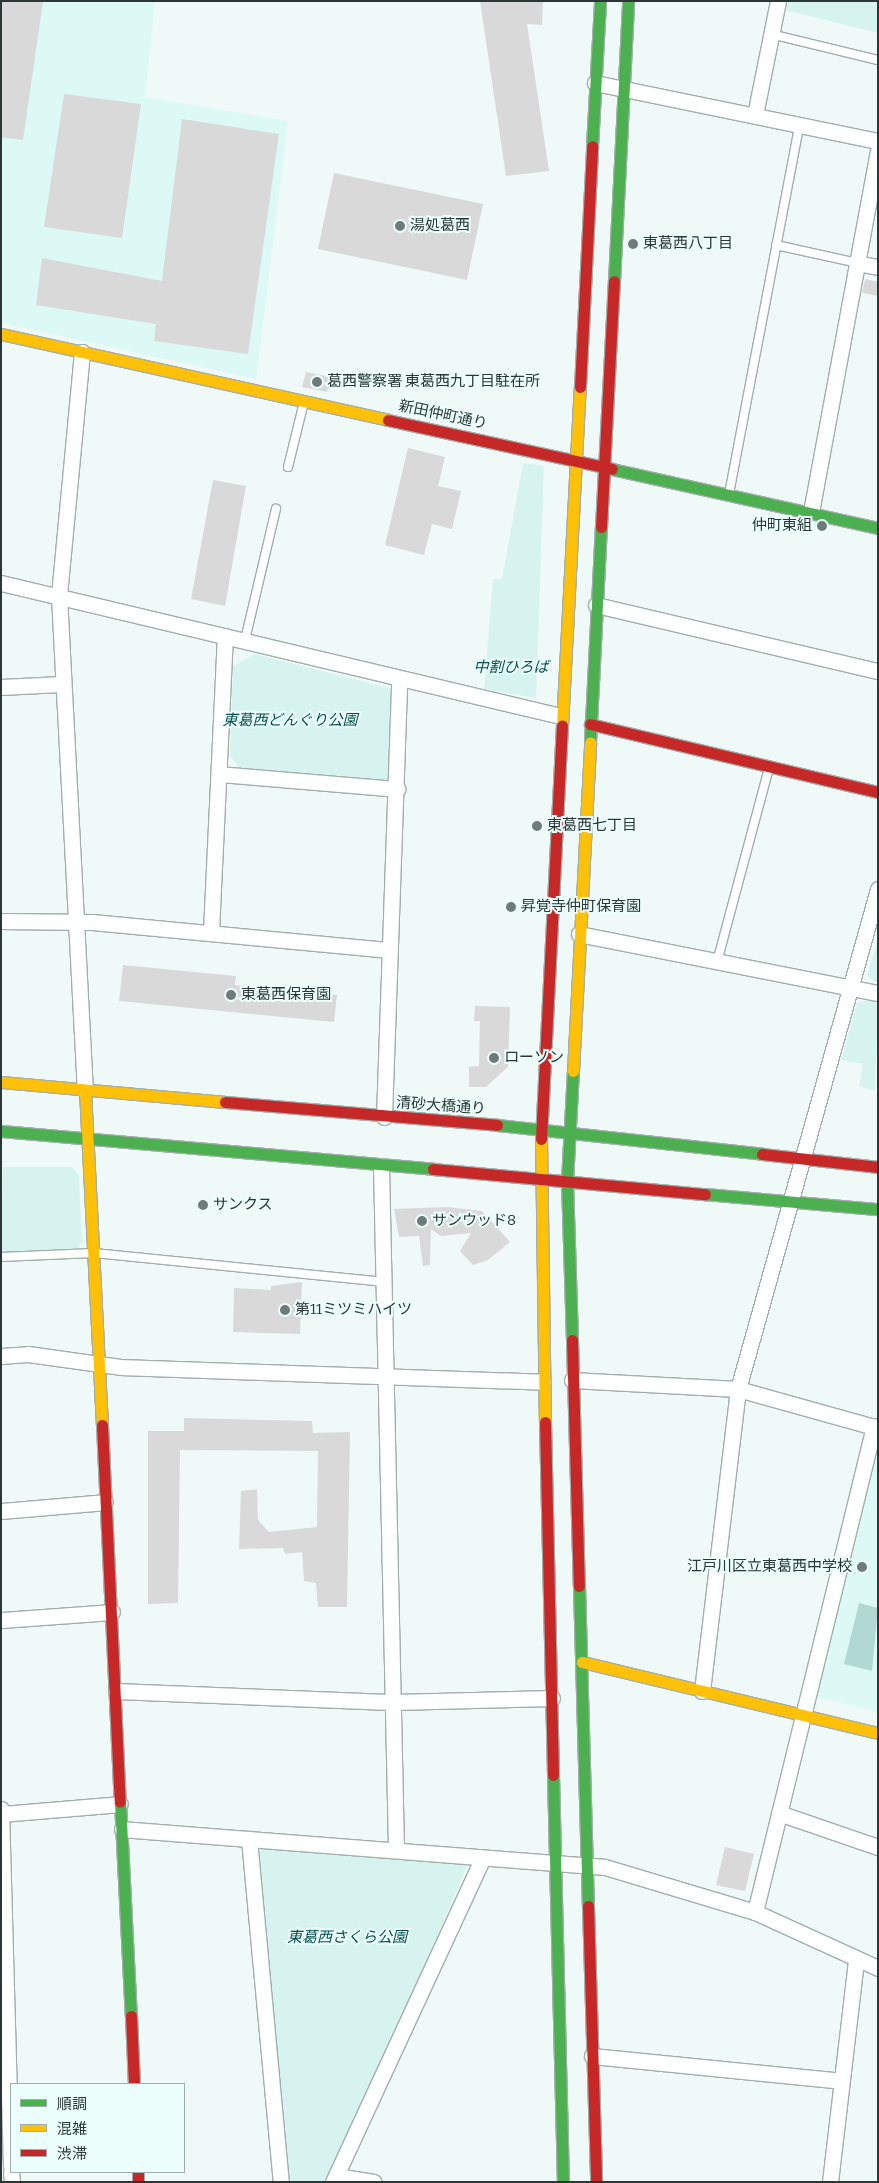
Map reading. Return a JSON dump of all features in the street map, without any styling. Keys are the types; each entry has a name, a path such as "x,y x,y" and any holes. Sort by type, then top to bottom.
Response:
{"street":[{"path":"563,2182 539,1179 560,716 600,1"},
{"path":"596,2182 567,1181 628,1"},
{"path":"755,115 778,1"},
{"path":"595,83 878,141"},
{"path":"811,512 878,152"},
{"path":"857,263 878,268"},
{"name":"新田仲町通り","path":"1,334 304,402 574,458 878,528"},
{"path":"82,352 59,596 61,684 94,1253 134,2083"},
{"path":"1,584 245,640 399,680 560,716"},
{"path":"596,605 878,671"},
{"path":"211,931 225,636"},
{"path":"384,1117 397,789 399,680"},
{"path":"1,687 61,684"},
{"path":"590,724 878,792"},
{"path":"219,774 397,789"},
{"path":"702,1691 738,1389 878,889"},
{"path":"1,921 76,921 211,931 390,950"},
{"path":"579,934 878,993"},
{"name":"清砂大橋通り","path":"1,1082 384,1117 540,1129 802,1160 878,1166"},
{"path":"1,1131 878,1209"},
{"path":"381,1166 395,1702 396,1850"},
{"path":"1,1356 28,1354 99,1363 386,1379 543,1382"},
{"path":"572,1380 738,1389 876,1427 800,1715 755,1912"},
{"path":"1,1511 106,1502"},
{"path":"1,1620 112,1612"},
{"path":"582,1662 878,1732"},
{"path":"116,1691 395,1702 552,1698"},
{"path":"1,1814 120,1804"},
{"path":"1,1810 10,2131"},
{"path":"779,1813 878,1847"},
{"path":"122,1829 396,1850 556,1866 587,1864 755,1912 856,1960 878,1968"},
{"path":"249,1838 281,2182"},
{"path":"374,2182 334,2179 482,1860"},
{"path":"830,2182 856,1960"},
{"path":"592,2056 841,2081"}],"lane":[{"path":"771,34 878,60"},
{"path":"730,494 799,126"},
{"path":"776,245 857,263"},
{"path":"288,467 304,402"},
{"path":"245,640 276,509"},
{"path":"718,962 770,766"},
{"path":"1,1257 94,1253 383,1282"}],"shaded area":[{"path":"1,1 155,1 145,97 288,121 256,379 1,323"},
{"name":"江戸川区立東葛西中学校","path":"878,1445 878,1712 818,1697 814,1689"},
{"path":"859,1603 878,1608 872,1671 844,1664"}],"green space":[{"path":"787,1 878,1 878,33 785,10"},
{"name":"中割ひろば","path":"523,463 544,466 536,698 484,689 493,579 502,579"},
{"name":"東葛西どんぐり公園","path":"255,654 392,689 388,780 378,785 243,773 230,756 233,666"},
{"path":"878,939 878,983 867,976"},
{"path":"868,1000 878,1003 875,1091 859,1086 863,1064 841,1060 857,1003"},
{"path":"3,1167 72,1167 79,1175 82,1243 77,1249 1,1252"},
{"name":"東葛西さくら公園","path":"256,1847 468,1864 333,2182 286,2182"}],"building":[{"path":"1,1 43,1 23,140 1,137"},
{"path":"480,1 543,1 542,25 527,24 549,171 506,176"},
{"path":"64,94 141,104 122,238 44,227"},
{"path":"182,119 279,134 248,354 154,341 156,324 36,305 42,258 162,281"},
{"name":"湯処葛西","path":"334,173 483,204 467,280 318,249"},
{"path":"865,279 878,282 878,296 862,293"},
{"name":"葛西警察署 東葛西九丁目駐在所","path":"306,372 331,377 327,392 302,387"},
{"path":"408,448 445,457 438,486 461,491 452,529 432,524 424,555 385,545"},
{"path":"213,480 246,486 225,606 191,599"},
{"path":"123,965 236,976 235,985 337,995 334,1022 119,1001"},
{"path":"475,1006 510,1007 508,1067 486,1087 469,1087 469,1067 479,1066 480,1021 474,1021"},
{"path":"447,1207 482,1211 510,1242 488,1260 473,1265 460,1251 471,1233 441,1236 431,1229 430,1265 423,1266 419,1236 399,1237 394,1209"},
{"path":"302,1282 300,1334 233,1332 234,1288 271,1290 271,1286"},
{"path":"184,1418 312,1421 313,1433 350,1432 347,1607 318,1607 316,1583 304,1581 302,1552 285,1554 283,1548 239,1549 241,1491 257,1489 258,1520 269,1532 317,1527 318,1451 180,1450 178,1603 148,1604 148,1431 184,1431"},
{"path":"725,1847 754,1854 745,1891 716,1885"}],"traffic: fast":[{"path":"592,146 600,1"},
{"path":"614,281 628,1"},
{"path":"612,469 878,528"},
{"path":"590,742 601,527"},
{"path":"572,1340 567,1181 573,1071"},
{"path":"497,1125 762,1154"},
{"path":"1,1131 433,1169"},
{"path":"705,1194 878,1209"},
{"path":"579,1586 588,1906"},
{"path":"553,1775 563,2182"},
{"path":"120,1802 131,2016"}],"traffic: slow":[{"path":"1,334 388,420"},
{"path":"562,726 580,387"},
{"path":"573,1071 590,742"},
{"path":"1,1082 225,1102"},
{"path":"85,1090 102,1425"},
{"path":"541,1139 545,1422"},
{"path":"582,1662 878,1733"}],"traffic: jam":[{"path":"580,387 592,146"},
{"path":"601,527 614,281"},
{"path":"388,420 612,469"},
{"path":"590,724 878,792"},
{"path":"541,1139 562,726"},
{"path":"225,1102 497,1125"},
{"path":"762,1154 878,1167"},
{"path":"433,1169 705,1194"},
{"path":"572,1340 579,1586"},
{"path":"545,1422 553,1775"},
{"path":"102,1425 120,1802"},
{"path":"588,1906 596,2182"},
{"path":"131,2016 134,2083"},
{"path":"138,2173 138,2182"}],"place":[{"name":"湯処葛西","path":"400,226"},
{"name":"東葛西八丁目","path":"633,244"},
{"name":"葛西警察署 東葛西九丁目駐在所","path":"317,382"},
{"name":"仲町東組","path":"822,526"},
{"name":"東葛西七丁目","path":"537,826"},
{"name":"昇覚寺仲町保育園","path":"511,907"},
{"name":"東葛西保育園","path":"231,995"},
{"name":"ローソン","path":"494,1058"},
{"name":"サンクス","path":"203,1205"},
{"name":"サンウッド8","path":"422,1221"},
{"name":"第11ミツミハイツ","path":"285,1310"},
{"name":"江戸川区立東葛西中学校","path":"862,1567"}]}
